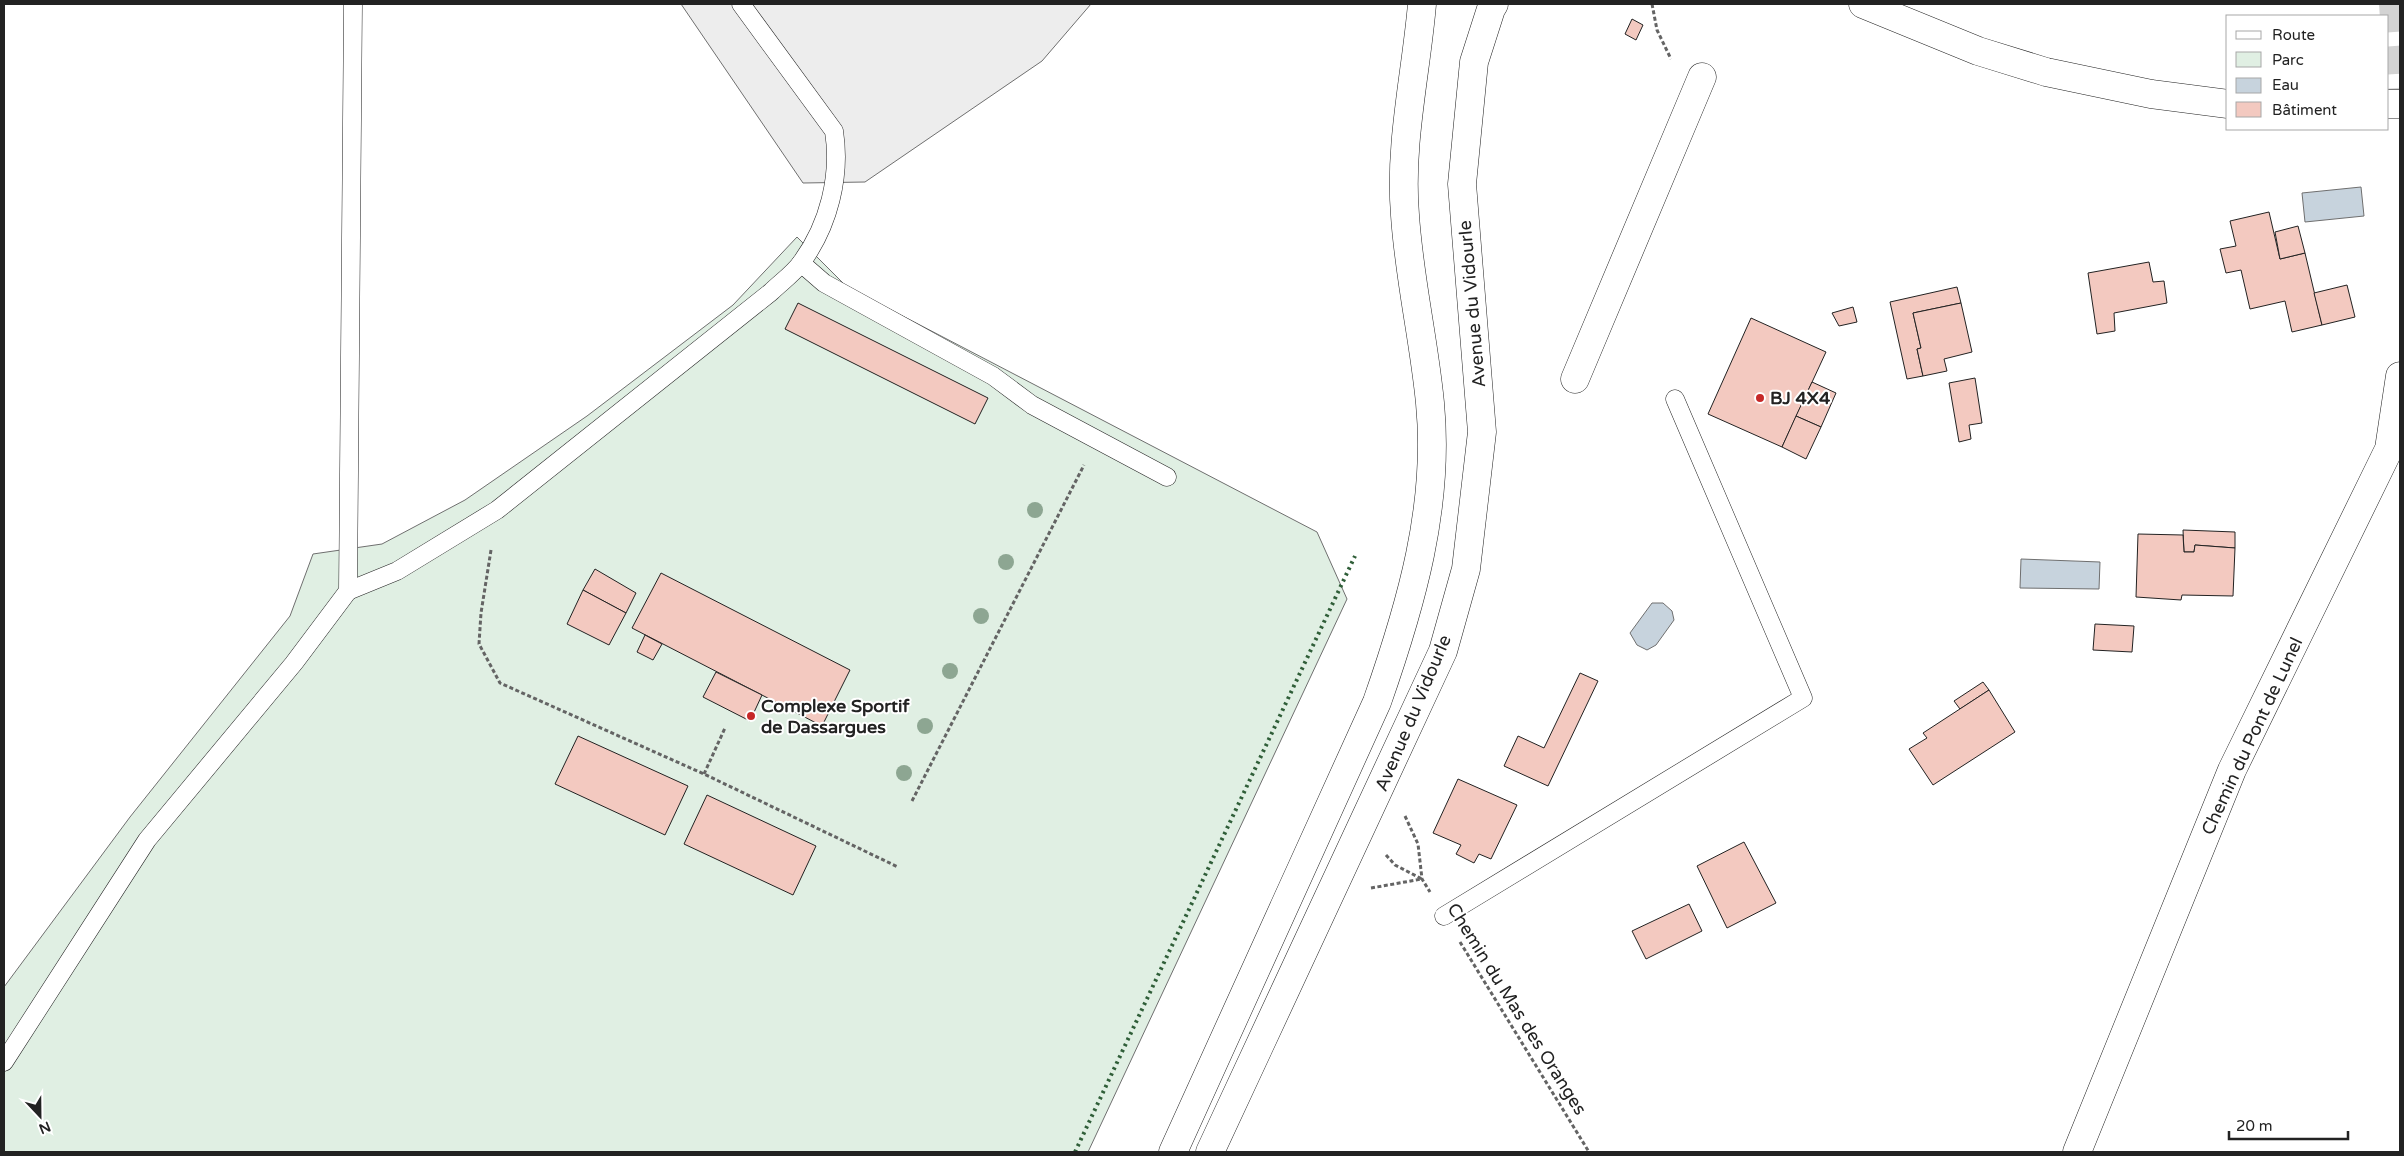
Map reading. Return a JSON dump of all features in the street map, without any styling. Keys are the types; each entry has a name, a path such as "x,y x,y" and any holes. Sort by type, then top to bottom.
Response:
{"main road":[{"path":"1172,1152 1377,702 1403,629 1421,558 1432,468 1430,403 1404,214 1405,157 1422,4"},
{"name":"Avenue du Vidourle","path":"1210,1152 1387,775 1443,651 1466,568 1482,432 1462,184 1474,62 1490,8 1494,4"},
{"path":"1863,4 1978,50 2046,72 2151,94 2226,104"},
{"path":"1575,379 1698,87"},
{"name":"Chemin du Pont de Lunel","path":"2077,1152 2232,770 2390,449 2400,376"}],"lane":[{"path":"348,591 353,4"},
{"path":"4,1062 147,840 294,663 348,591 398,571 497,510 771,292 801,264 817,235 832,196 837,154 834,131 741,4"},
{"path":"801,264 824,284 993,376 1032,405 1167,477"},
{"path":"1444,916 1803,698 1675,399"}],"path":[{"path":"1652,4 1656,30 1698,87"},
{"path":"912,801 1097,440"},
{"path":"497,510 481,613 479,644 500,682 704,774 898,867"},
{"path":"704,774 725,728"},
{"name":"Chemin du Mas des Oranges","path":"1387,775 1418,844 1422,879 1589,1152"},
{"path":"1364,824 1395,865 1422,879"},
{"path":"1327,903 1362,889 1422,879"}],"green space":[{"name":"Complexe Sportif de Dassargues","path":"797,237 847,287 1317,532 1347,599 1088,1152 4,1152 4,987 130,817 290,616 313,554 382,544 465,500 587,416 733,305"}],"shaded area":[{"path":"681,4 1091,4 1042,61 865,182 803,183"}],"water":[{"path":"2361,187 2364,216 2305,222 2302,193"},
{"path":"2021,559 2100,562 2099,589 2020,588"},
{"path":"1652,603 1663,603 1672,611 1674,620 1656,645 1647,650 1637,645 1630,633"}],"building":[{"path":"1632,19 1643,25 1636,40 1625,34"},
{"path":"2269,212 2280,259 2305,253 2322,325 2292,332 2285,301 2250,309 2241,270 2226,273 2220,249 2236,246 2230,221"},
{"path":"2298,226 2305,253 2280,259 2275,232"},
{"path":"2149,262 2153,282 2164,281 2167,303 2114,313 2115,331 2097,334 2088,273"},
{"path":"2347,285 2355,317 2322,325 2314,293"},
{"path":"1957,287 1961,303 1913,313 1921,348 1917,349 1923,376 1907,379 1890,302"},
{"path":"798,303 988,398 975,424 785,329"},
{"path":"1961,303 1972,352 1944,359 1947,371 1923,376 1917,349 1921,348 1913,313"},
{"path":"1853,307 1857,322 1839,326 1832,313"},
{"name":"BJ 4X4","path":"1751,318 1826,352 1782,447 1708,414"},
{"path":"1975,378 1982,423 1969,425 1971,439 1959,442 1949,383"},
{"path":"1812,382 1836,393 1821,427 1796,416"},
{"path":"1796,416 1821,427 1806,459 1782,447"},
{"path":"2183,530 2235,532 2235,548 2195,545 2194,552 2184,552"},
{"path":"2138,534 2183,535 2184,552 2194,552 2195,545 2235,548 2233,596 2182,595 2181,600 2136,597"},
{"path":"595,569 636,593 626,613 583,590"},
{"path":"661,573 850,670 822,726 632,628"},
{"path":"583,590 626,613 609,645 567,624"},
{"path":"2095,624 2134,626 2132,652 2093,650"},
{"path":"645,635 662,644 653,660 637,652"},
{"path":"716,672 762,695 750,721 703,697"},
{"path":"1580,673 1598,681 1548,786 1504,766 1518,736 1544,748"},
{"path":"1983,682 1989,690 1960,709 1954,701"},
{"path":"1989,690 2015,732 1933,785 1909,749 1927,738 1923,733"},
{"path":"578,736 688,786 665,835 555,784"},
{"path":"1458,779 1517,805 1491,859 1479,854 1474,863 1456,854 1461,845 1433,833"},
{"path":"707,795 816,846 793,895 684,844"},
{"path":"1744,842 1776,903 1727,928 1697,866"},
{"path":"1689,904 1702,931 1646,959 1632,931"}],"tunnel":[{"path":"2393,4 2400,104"}],"hedge":[{"path":"1075,1152 1355,556"}],"place":[{"name":"BJ 4X4","path":"1760,398"},
{"name":"Complexe Sportif de Dassargues","path":"751,716"}]}
